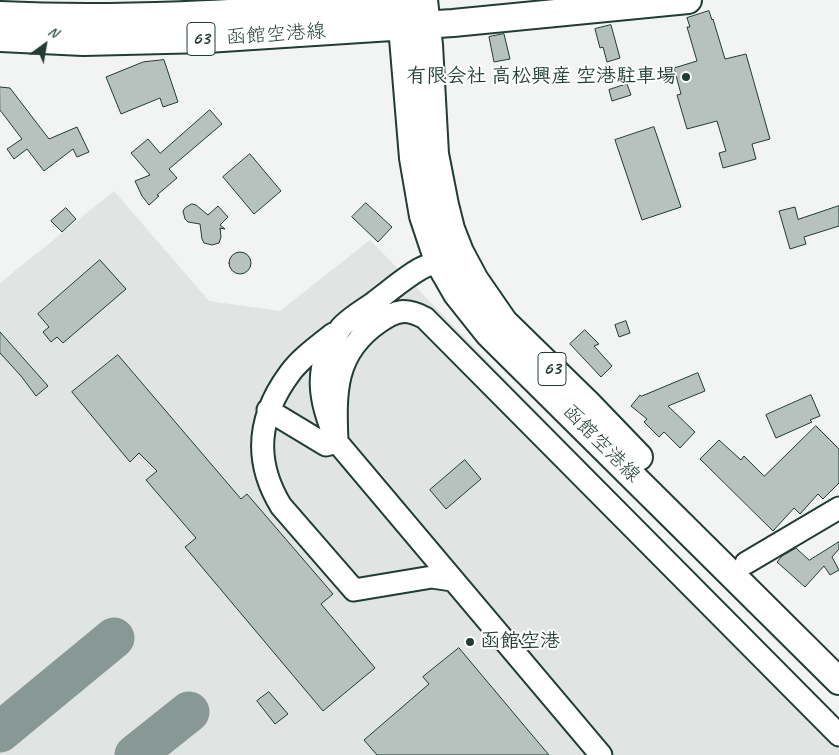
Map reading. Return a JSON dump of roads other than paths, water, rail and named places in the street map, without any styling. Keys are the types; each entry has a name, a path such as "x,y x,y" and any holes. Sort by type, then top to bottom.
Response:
{"main road":[{"name":"函館空港線","path":"0,15 157,18 372,5 404,0 402,26 413,158 423,216 449,256 475,280 504,322 839,656"},
{"path":"426,12 688,0"},
{"name":"函館空港線","path":"0,38 82,42 157,18 207,39 402,26 426,12 435,154 451,229 449,256 457,294 488,333 839,681"}],"street":[{"path":"449,256 420,269 406,278 341,328 290,372 268,410 262,460 273,494 281,506 354,590 432,577 452,580"},
{"path":"337,442 336,394 341,369 350,350 365,333 396,312 415,313 425,318 839,735"},
{"path":"341,328 325,359 320,387 327,421 337,442 601,755"},
{"path":"268,410 326,445 337,442"},
{"path":"746,563 839,508"}],"place":[{"name":"有限会社 高松興産 空港駐車場","path":"686,77"},
{"name":"函館空港","path":"470,642"}]}
